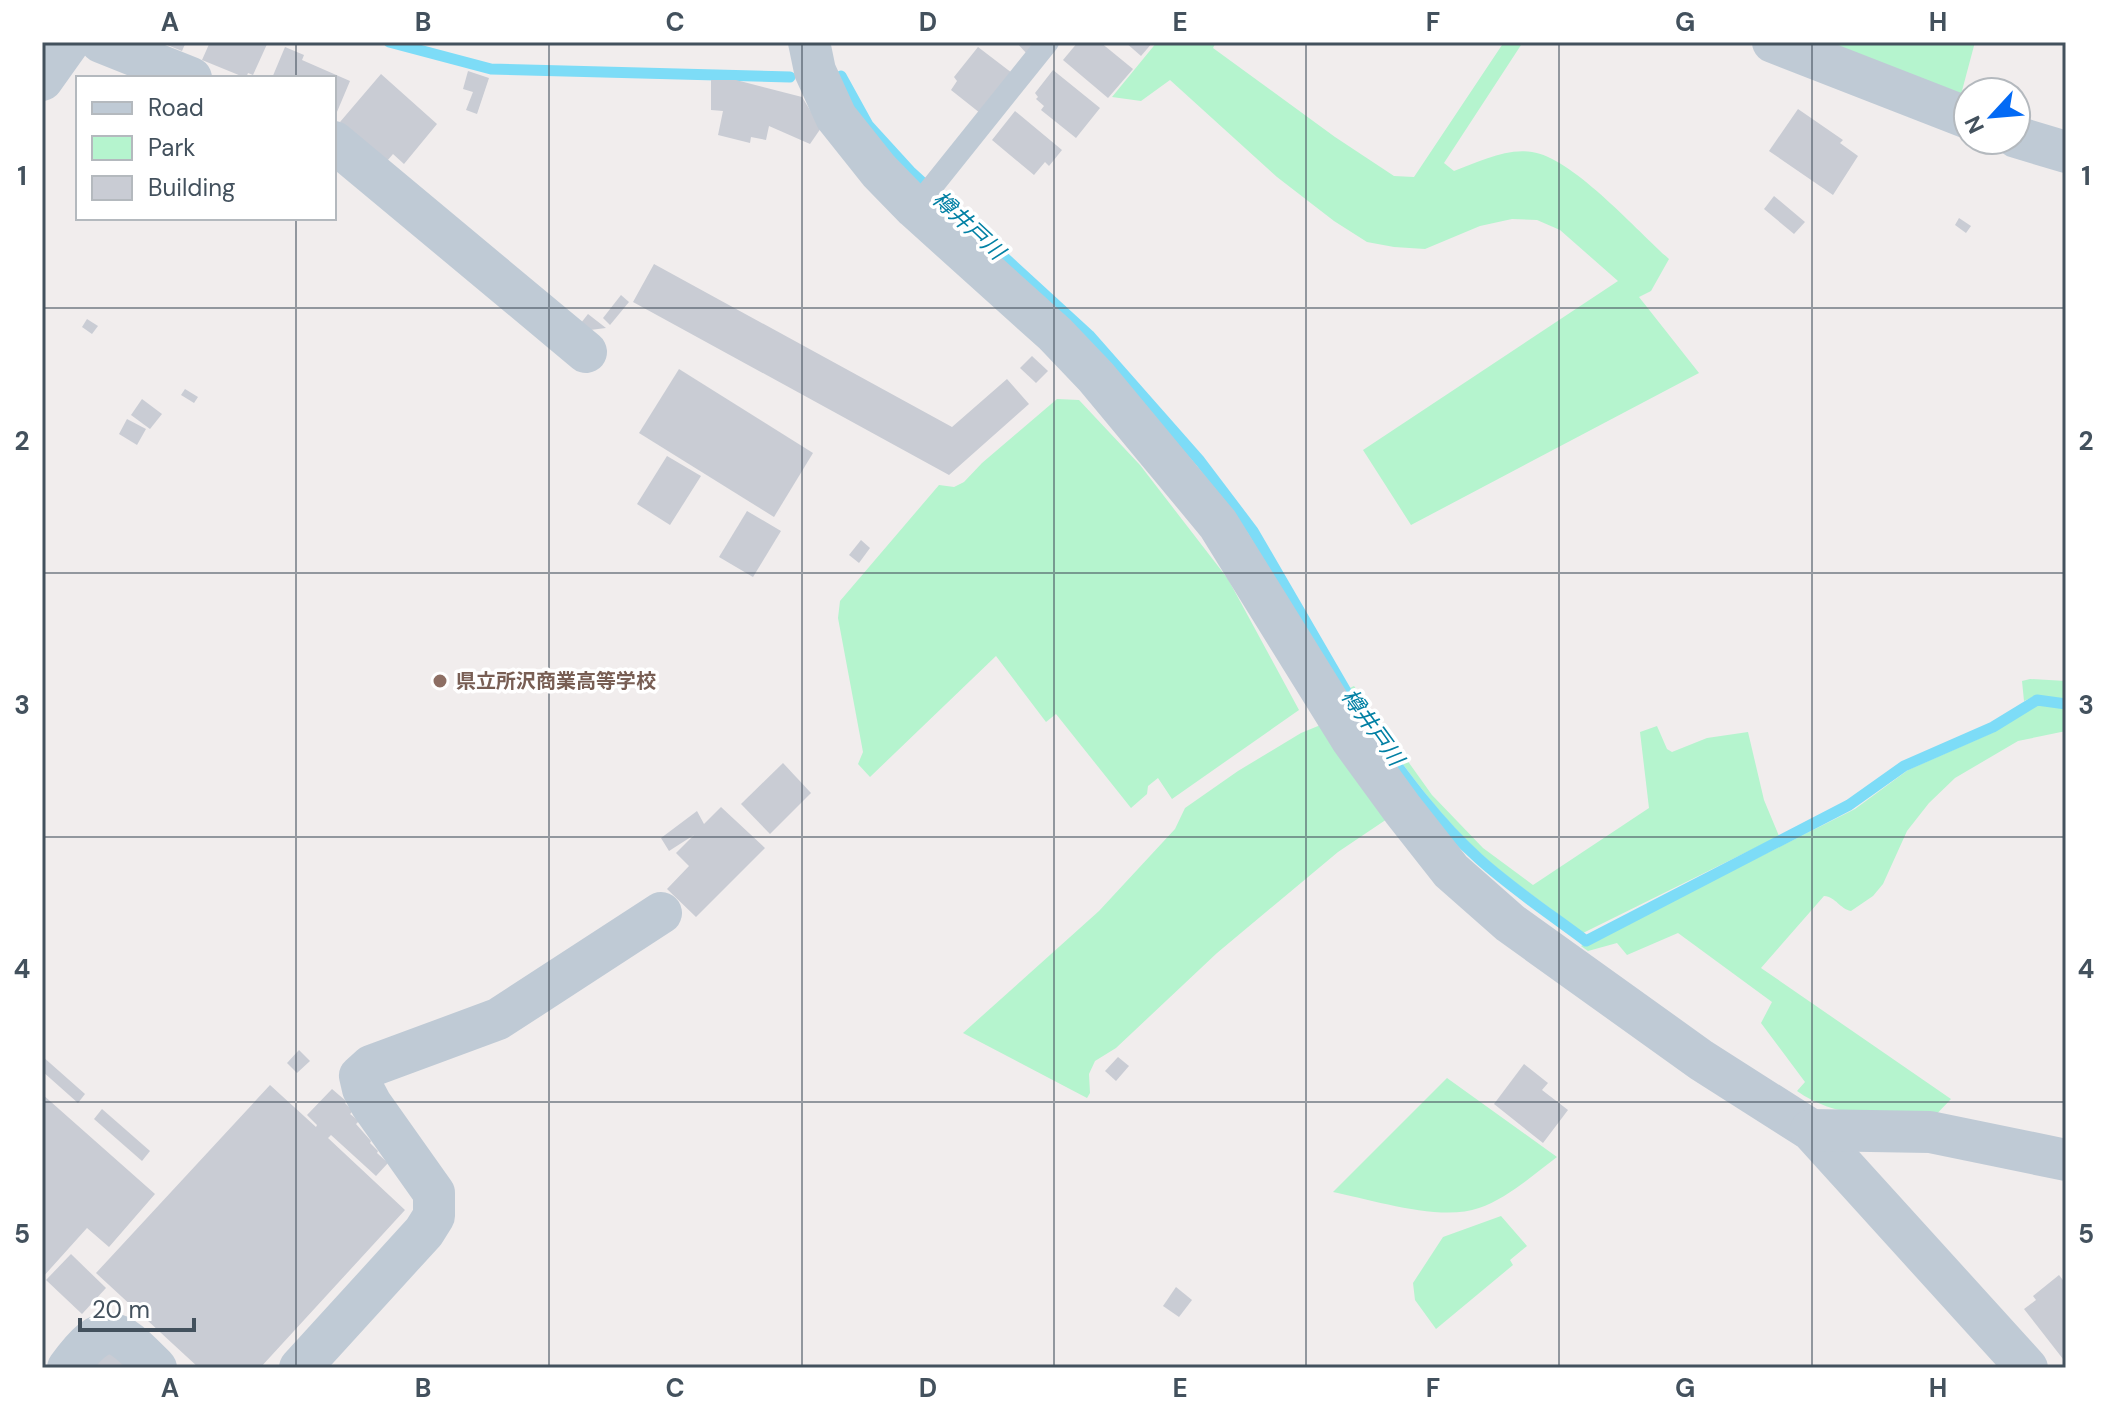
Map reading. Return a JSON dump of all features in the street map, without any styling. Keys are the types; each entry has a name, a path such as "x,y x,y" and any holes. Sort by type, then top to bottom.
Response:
{"street":[{"path":"42,80 69,42"},
{"path":"101,42 186,76"},
{"path":"809,42 815,71 836,117 879,171 926,194 1096,377 1218,524 1352,740 1451,871 1510,923 1701,1060 1811,1130 2027,1368"},
{"path":"1785,44 1952,112"},
{"path":"2032,142 2066,152"},
{"path":"336,144 586,352"},
{"path":"300,1368 424,1232 434,1216 434,1193 371,1104 360,1076 371,1066 498,1019 661,913"},
{"path":"1811,1130 1930,1132 2066,1160"},
{"path":"68,1368 91,1341 99,1335 115,1332 126,1338 156,1368"}],"lane":[{"path":"926,194 1048,42"}],"green space":[{"path":"1157,42 1213,42 1213,48 1335,137 1394,176 1414,177 1504,42 1523,42 1444,163 1454,171 1502,154 1532,152 1548,157 1585,181 1669,259 1651,291 1639,297 1699,373 1411,525 1363,450 1618,281 1560,230 1537,220 1512,219 1480,226 1425,249 1367,242 1277,177 1170,80 1141,101 1112,97"},
{"path":"1818,42 1975,42 1966,76 1952,76 1952,99"},
{"path":"1057,399 1079,400 1140,465 1228,579 1299,710 1172,799 1158,778 1148,786 1147,794 1131,808 1056,714 1046,722 996,656 870,777 858,764 863,752 838,618 840,601 939,485 954,487 964,482"},
{"path":"2022,681 2066,681 2066,700 2035,696 2024,701"},
{"path":"1354,686 1432,795 1483,848 1533,885 1649,808 1640,732 1657,726 1667,749 1672,752 1707,738 1748,732 1764,800 1779,836 1583,933 1505,874 1461,835 1395,753 1350,688"},
{"path":"2038,703 2066,707 2066,731 2018,741 1955,778 1929,803 1907,831 1883,884 1873,896 1851,911 1824,896 1761,968 1951,1099 1929,1122 1843,1111 1811,1100 1797,1091 1805,1082 1761,1023 1772,1002 1678,933 1627,955 1617,943 1588,951 1581,946 1855,809 1908,770 1994,732"},
{"path":"1323,724 1393,815 1338,852 1217,953 1116,1048 1095,1061 1089,1074 1090,1093 1087,1098 963,1033 1099,911 1175,829 1185,808 1238,771 1301,733"},
{"path":"1447,1078 1557,1157 1500,1198 1463,1212 1407,1208 1333,1192"},
{"path":"1501,1216 1527,1246 1510,1260 1513,1265 1436,1329 1415,1300 1413,1283 1443,1237"}],"building":[{"path":"160,42 186,42 182,51"},
{"path":"210,42 268,42 253,75 248,73 241,76 202,60"},
{"path":"1016,42 1037,42 1028,55"},
{"path":"1078,42 1100,42 1133,69 1108,98 1063,60"},
{"path":"1125,42 1153,42 1141,56"},
{"path":"285,47 304,55 302,60 350,81 336,114 336,76 273,76"},
{"path":"978,47 1012,73 980,113 951,90 957,81 954,77"},
{"path":"1053,70 1100,108 1076,138 1041,110 1044,106 1036,99 1035,93"},
{"path":"468,71 489,78 477,114 466,110 473,92 463,89"},
{"path":"381,74 437,124 404,164 393,154 387,161 340,122"},
{"path":"711,80 736,80 802,97 821,128 810,144 769,126 766,140 751,137 750,143 718,135 723,111 711,110"},
{"path":"1798,109 1843,140 1840,143 1858,156 1833,195 1769,151"},
{"path":"1015,111 1062,150 1049,166 1045,162 1034,175 992,140"},
{"path":"1774,196 1805,222 1794,234 1764,209"},
{"path":"1959,218 1971,226 1966,233 1955,225"},
{"path":"654,264 952,427 1007,379 1029,404 949,475 633,302"},
{"path":"621,295 629,302 610,325 603,318"},
{"path":"588,314 606,328 582,331 577,328"},
{"path":"87,319 98,326 92,334 82,327"},
{"path":"1032,356 1048,371 1036,383 1020,368"},
{"path":"679,369 813,453 774,517 639,433"},
{"path":"185,389 198,397 194,403 181,395"},
{"path":"142,399 162,414 150,429 131,415"},
{"path":"127,419 146,429 137,445 119,434"},
{"path":"667,456 701,476 670,525 637,504"},
{"path":"747,511 781,531 753,577 719,557"},
{"path":"861,540 870,548 859,563 849,555"},
{"path":"783,763 811,793 770,834 741,804"},
{"path":"721,807 765,848 696,917 667,889 689,866 676,853 694,835 669,851 661,838 697,811 704,824"},
{"path":"299,1050 310,1061 297,1073 287,1063"},
{"path":"42,1056 85,1094 78,1103 42,1071"},
{"path":"1118,1057 1129,1066 1116,1081 1105,1071"},
{"path":"1524,1064 1548,1083 1542,1090 1568,1110 1543,1143 1494,1104"},
{"path":"270,1085 316,1127 307,1115 332,1089 346,1101 353,1111 350,1114 359,1121 356,1124 388,1163 376,1176 331,1135 328,1138 405,1210 260,1368 199,1368 96,1273"},
{"path":"42,1094 155,1194 109,1247 87,1228 42,1278"},
{"path":"102,1109 150,1151 142,1161 94,1119"},
{"path":"71,1254 106,1288 82,1314 46,1280"},
{"path":"2059,1275 2066,1284 2066,1357 2063,1359 2024,1309 2036,1300 2033,1296"},
{"path":"1176,1287 1192,1300 1179,1317 1163,1306"},
{"path":"114,1349 133,1368 90,1368"}],"waterway":[{"name":"樽井戸川","path":"389,42 491,69 790,77"},
{"name":"樽井戸川","path":"841,76 868,125 910,171 1089,335 1200,461 1253,531 1347,693"},
{"name":"樽井戸川","path":"1360,715 1415,790 1461,842 1504,880 1586,941 1849,805 1904,766 1993,727 2037,700 2066,704"}],"place":[{"name":"県立所沢商業高等学校","path":"440,681"}]}
